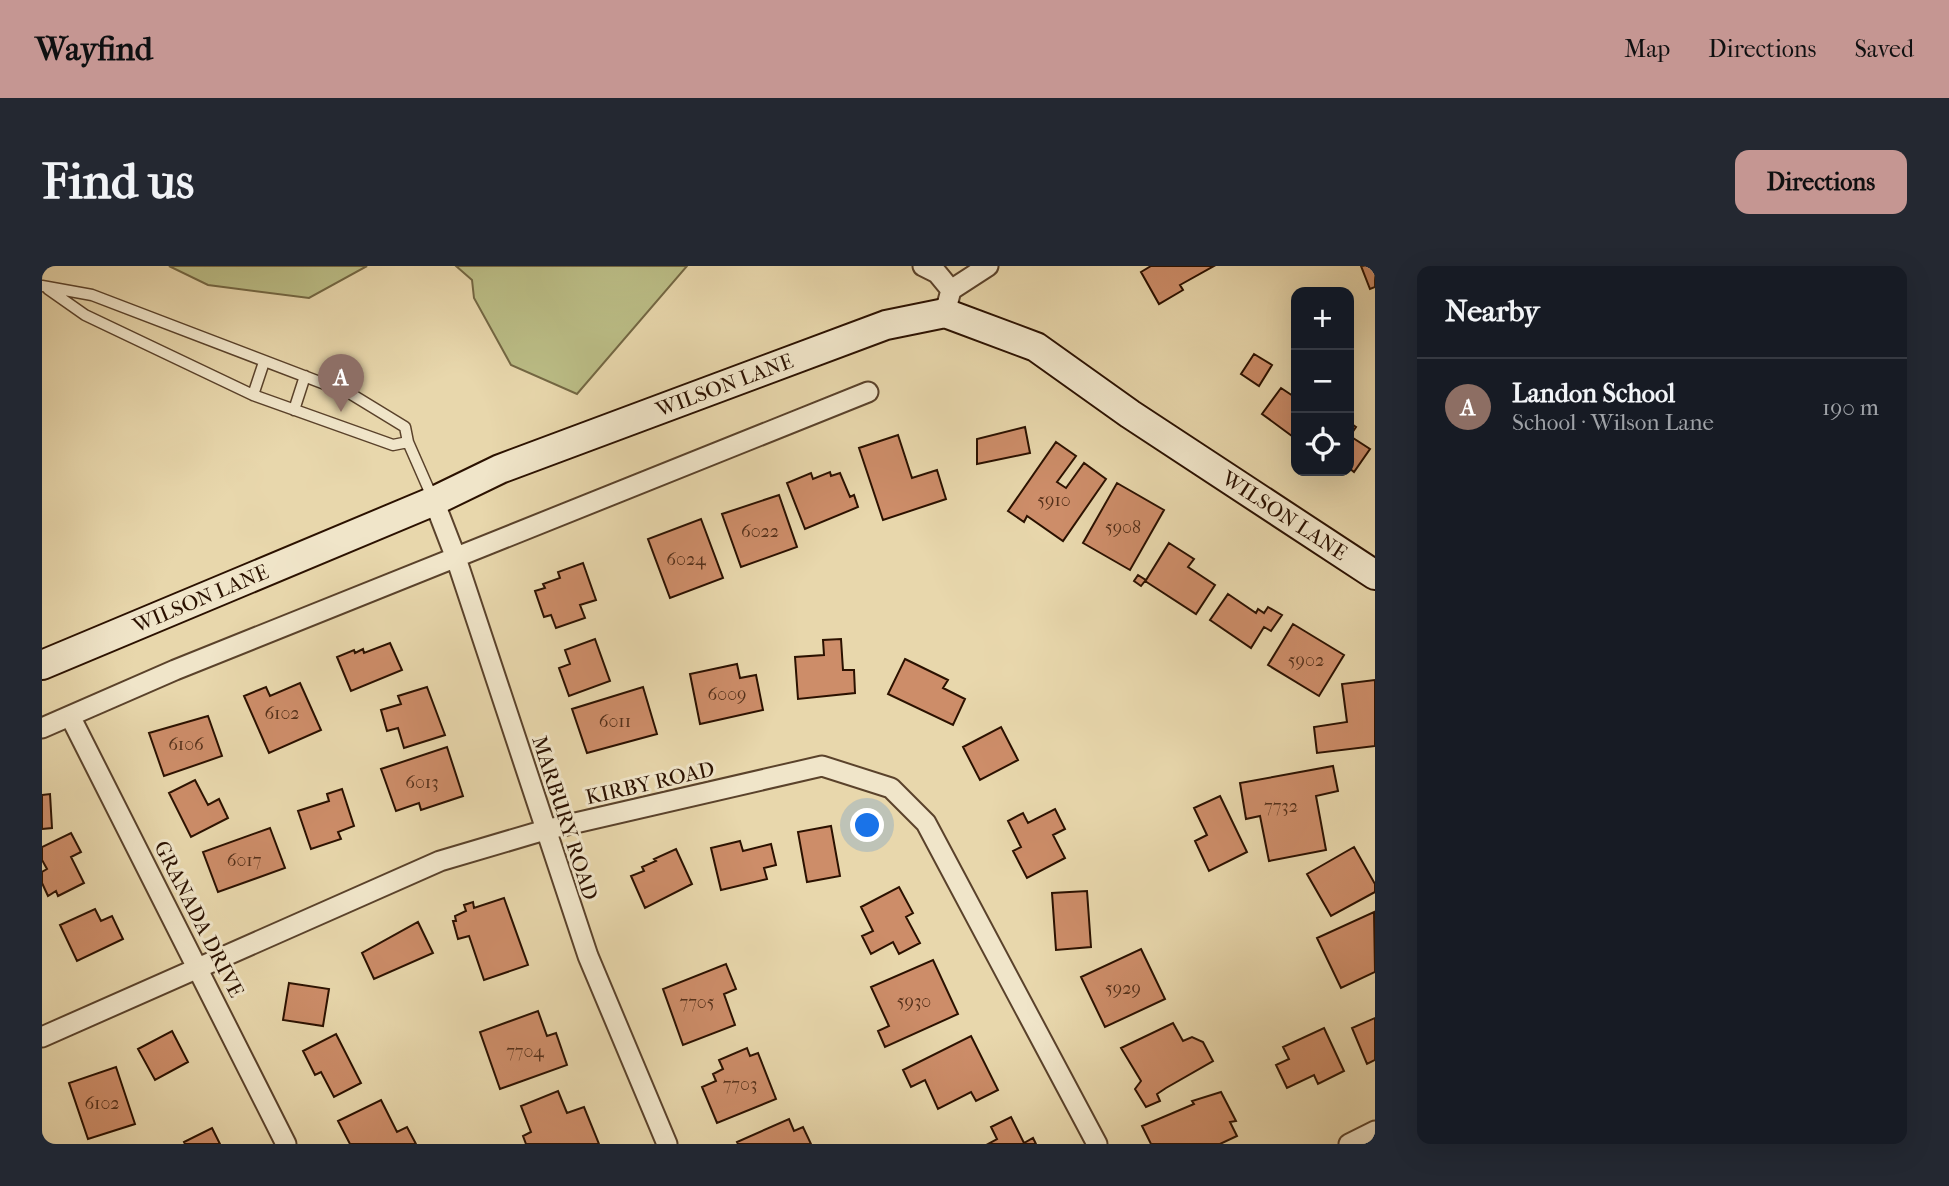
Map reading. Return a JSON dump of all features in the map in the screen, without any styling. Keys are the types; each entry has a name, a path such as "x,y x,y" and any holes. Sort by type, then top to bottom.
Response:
{"main road":[{"name":"WILSON LANE","path":"42,665 434,501 500,469 948,302 1036,347 1130,414 1375,575"}],"street":[{"path":"923,266 937,273 948,302 988,266"},
{"path":"42,728 175,670 868,392"},
{"name":"MARBURY ROAD","path":"434,501 456,558 588,956 667,1144"},
{"name":"GRANADA DRIVE","path":"70,716 286,1144"},
{"name":"KIRBY ROAD","path":"42,1037 440,861 545,830 822,766 891,788 926,822 1097,1144"},
{"path":"1349,1144 1375,1131"}],"lane":[{"path":"44,287 92,295 305,376 376,407 405,428 408,442 434,501"},
{"path":"44,287 85,315 253,395 393,445 408,442"},
{"path":"253,395 264,362"},
{"path":"294,410 305,376"}],"green space":[{"path":"169,266 367,266 309,298 208,285"},
{"path":"456,266 687,266 577,394 511,365 474,298 472,280"}],"building":[{"path":"1151,266 1214,266 1180,285 1183,290 1159,304 1141,272"},
{"path":"1361,266 1375,266 1375,287 1370,289"},
{"path":"1254,354 1272,365 1259,386 1241,374"},
{"path":"1281,388 1291,395 1291,435 1262,414"},
{"path":"1025,427 1030,453 977,464 977,439"},
{"path":"898,435 912,478 937,470 946,499 883,520 859,448"},
{"path":"1354,439 1370,449 1354,472"},
{"path":"1056,442 1076,456 1057,482 1066,488 1084,463 1106,479 1063,541 1027,516 1024,522 1008,511"},
{"path":"830,472 831,476 840,473 850,497 854,495 858,507 805,529 787,483 811,473 813,479"},
{"path":"1117,483 1164,510 1130,570 1083,543"},
{"path":"779,495 797,547 741,567 722,514"},
{"path":"701,519 723,578 670,598 648,539"},
{"path":"1169,543 1194,559 1188,567 1215,585 1196,614 1145,581 1141,586 1134,581 1138,575 1146,580"},
{"path":"583,563 596,600 580,605 585,618 556,628 551,615 544,617 535,591 545,588 543,584 560,578 558,572"},
{"path":"1228,594 1256,613 1258,609 1264,613 1268,607 1282,615 1271,631 1264,627 1251,648 1210,620"},
{"path":"1293,624 1344,655 1319,696 1268,665"},
{"path":"595,639 610,681 569,696 559,668 570,664 565,650"},
{"path":"841,639 843,670 854,670 855,693 798,699 795,657 824,655 823,640"},
{"path":"390,643 402,670 351,691 337,657 354,650 355,653 363,649 364,653"},
{"path":"905,659 948,680 943,688 965,699 953,725 888,694"},
{"path":"737,664 740,678 756,675 763,710 700,724 690,674"},
{"path":"1375,680 1375,746 1317,753 1314,727 1347,722 1342,684"},
{"path":"300,683 321,730 269,753 244,696 266,687 270,696"},
{"path":"427,687 445,735 404,748 398,728 387,731 381,710 401,704 398,696"},
{"path":"643,687 657,734 587,753 572,709"},
{"path":"208,716 222,756 164,776 149,733"},
{"path":"1001,727 1018,760 980,780 963,747"},
{"path":"447,747 463,796 421,810 419,803 396,811 381,769"},
{"path":"1333,766 1338,791 1316,796 1326,850 1269,861 1260,816 1246,819 1240,783"},
{"path":"195,780 208,805 219,799 228,818 191,837 169,793"},
{"path":"342,789 354,826 338,832 341,839 311,849 298,811 329,801 327,794"},
{"path":"50,794 52,828 42,829 42,795"},
{"path":"1220,796 1247,852 1209,871 1195,841 1207,835 1194,808"},
{"path":"1055,809 1065,829 1053,835 1065,858 1027,878 1013,851 1021,847 1008,821 1023,813 1028,823"},
{"path":"831,826 840,876 807,882 798,832"},
{"path":"270,828 285,868 218,892 203,852"},
{"path":"71,833 81,852 71,857 84,883 58,896 56,891 48,896 42,883 42,872 47,869 42,860 42,847"},
{"path":"740,841 743,851 771,844 776,865 764,868 767,879 721,890 711,848"},
{"path":"1354,847 1375,884 1375,892 1331,916 1307,874"},
{"path":"676,849 692,884 645,908 631,876 644,871 642,867 656,861 654,859"},
{"path":"899,887 913,913 906,917 920,943 899,954 893,942 871,954 862,936 873,931 861,907"},
{"path":"1087,891 1091,947 1056,950 1052,893"},
{"path":"504,898 528,965 484,980 469,936 458,939 453,921 456,921 455,916 466,911 464,905 473,902 474,908"},
{"path":"95,909 101,921 112,916 123,939 77,961 60,925"},
{"path":"1374,912 1375,972 1341,988 1317,938"},
{"path":"418,922 433,953 374,979 362,953"},
{"path":"1141,949 1165,999 1105,1027 1081,977"},
{"path":"933,960 958,1014 885,1047 878,1031 889,1026 871,987"},
{"path":"726,964 736,989 724,994 735,1025 683,1045 663,989"},
{"path":"289,983 329,989 323,1026 283,1020"},
{"path":"538,1011 547,1036 556,1033 567,1065 500,1089 480,1032"},
{"path":"1375,1018 1375,1060 1367,1064 1352,1028"},
{"path":"1173,1023 1183,1041 1192,1037 1203,1042 1213,1061 1157,1094 1160,1101 1146,1107 1135,1089 1141,1081 1121,1048"},
{"path":"1324,1028 1344,1071 1318,1084 1314,1075 1287,1088 1276,1065 1289,1059 1283,1047"},
{"path":"172,1031 188,1062 155,1080 138,1049"},
{"path":"336,1034 361,1083 334,1097 321,1072 315,1075 303,1051"},
{"path":"971,1036 998,1090 976,1101 971,1092 938,1109 925,1080 911,1087 903,1070"},
{"path":"747,1048 750,1056 758,1053 776,1099 717,1123 702,1087 716,1081 713,1074 723,1069 719,1060"},
{"path":"116,1067 135,1124 88,1139 69,1083"},
{"path":"558,1091 567,1113 584,1107 599,1144 526,1144 523,1136 531,1132 521,1106"},
{"path":"1221,1092 1236,1121 1230,1122 1237,1136 1220,1144 1151,1144 1142,1126 1194,1104 1192,1101"},
{"path":"381,1100 397,1132 407,1127 416,1144 350,1144 338,1121"},
{"path":"1011,1117 1024,1143 1033,1138 1036,1144 988,1144 997,1139 991,1127"},
{"path":"789,1119 794,1131 803,1127 811,1144 737,1142"},
{"path":"212,1128 220,1144 185,1144 184,1142"}],"place":[{"name":"Landon School","path":"341,412"}]}
